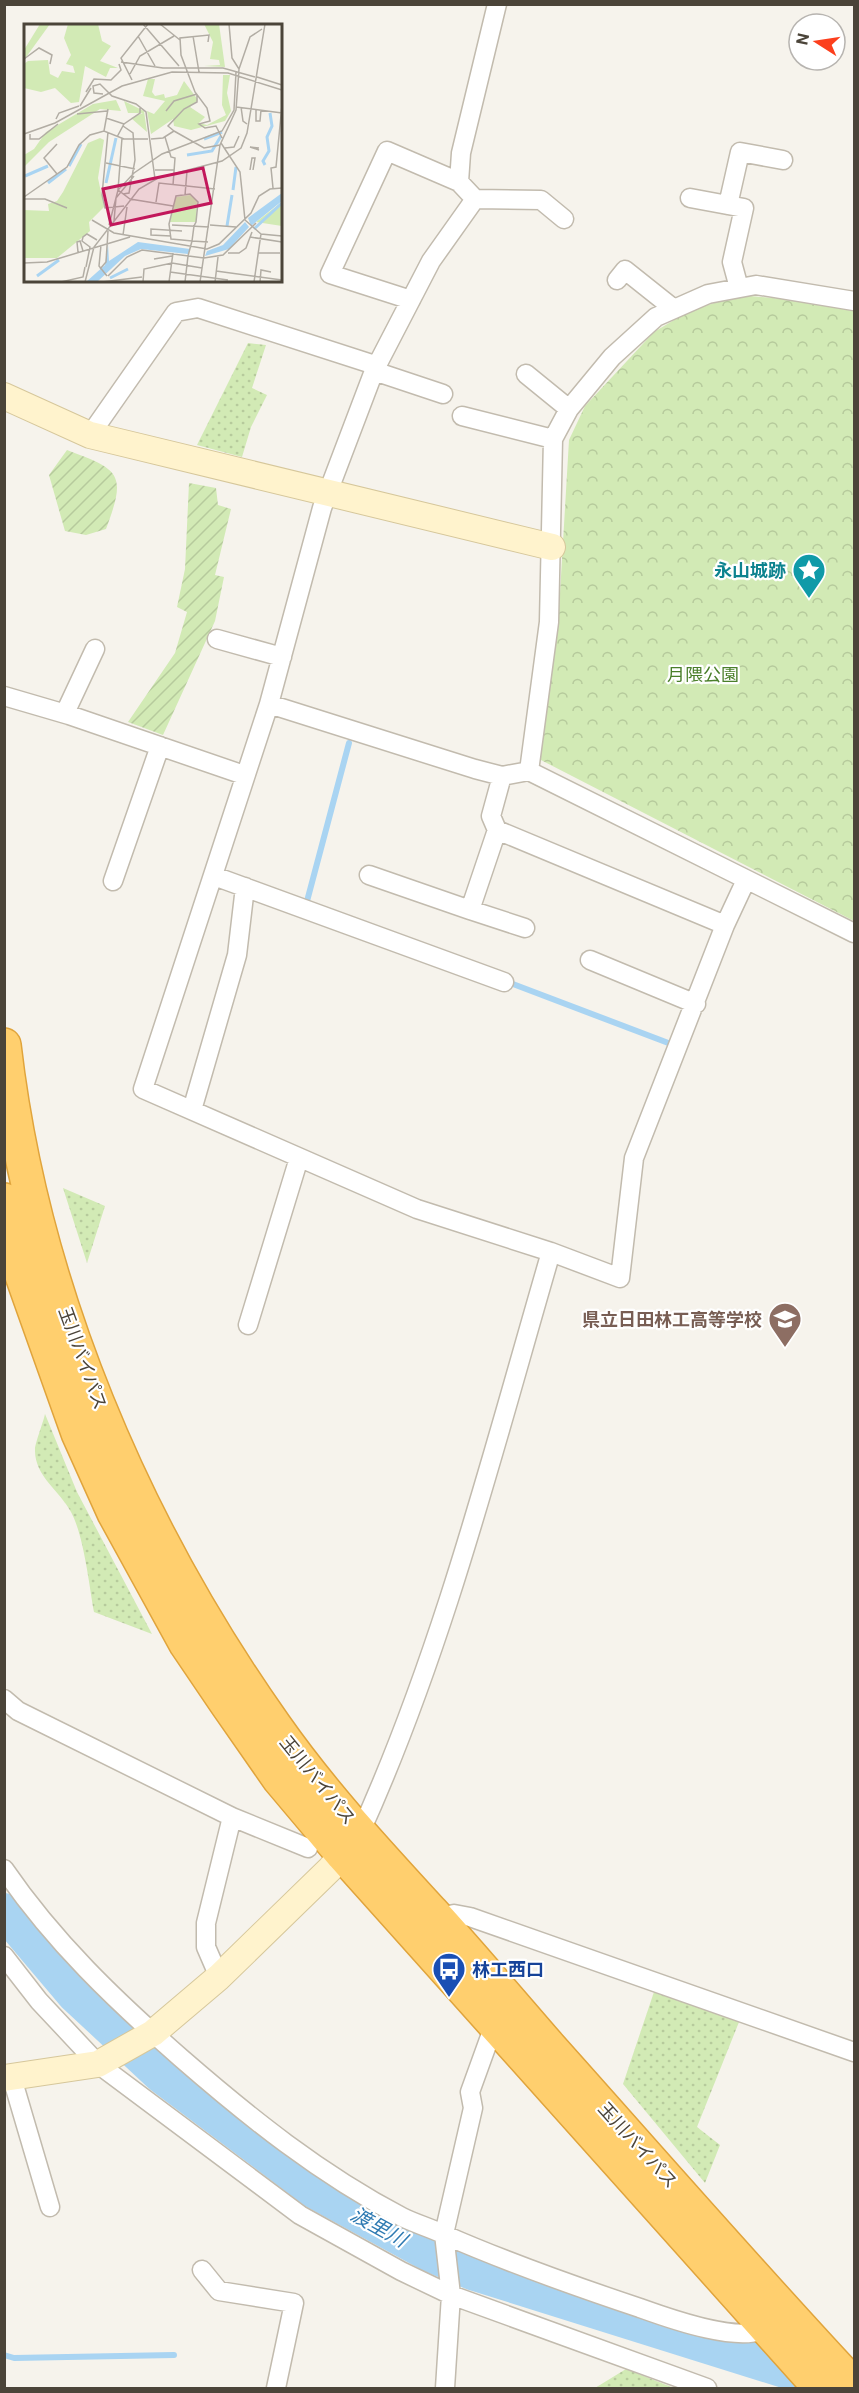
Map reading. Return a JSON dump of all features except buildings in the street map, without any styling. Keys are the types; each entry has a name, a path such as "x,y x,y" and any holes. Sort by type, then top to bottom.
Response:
{"highway":[{"name":"玉川バイパス","path":"4,1045 10,1095 14,1166 63,1306 117,1449 146,1511 221,1646 317,1782 351,1844 494,2026 776,2319 842,2378"},
{"name":"玉川バイパス","path":"4,1200 10,1249 78,1433 114,1514 186,1644 279,1779 436,1917 776,2319 788,2354 842,2378"}],"street":[{"path":"459,182 461,153 497,4"},
{"path":"411,300 330,274 387,151 459,182 475,199 541,200 564,219"},
{"path":"728,205 740,152 783,160"},
{"path":"690,198 744,208 732,262 739,288"},
{"path":"475,199 431,261 376,369 328,493 269,704 143,1089 417,1209 551,1252 620,1278 634,1158 725,925 746,880"},
{"path":"617,280 625,270 674,309"},
{"path":"530,771 549,622 552,440 568,409 619,351 656,317 708,294 756,285 855,301"},
{"path":"90,435 176,312 198,308 443,394"},
{"path":"526,374 568,409"},
{"path":"4,396 90,435 552,546"},
{"path":"462,416 552,440"},
{"path":"217,639 282,657"},
{"path":"64,714 95,649"},
{"path":"4,696 244,775"},
{"path":"269,704 502,776 530,771 855,933"},
{"path":"113,881 160,746"},
{"path":"470,910 497,830 491,816 502,776"},
{"path":"497,830 725,925"},
{"path":"369,874 525,928"},
{"path":"214,876 504,982"},
{"path":"192,1110 237,955 245,887"},
{"path":"590,960 696,1004"},
{"path":"248,1324 299,1158"},
{"path":"50,2207 8,2078 98,2064 153,2033 219,1977 351,1844 404,1726 459,1568 551,1252"},
{"path":"4,1699 18,1711 232,1818 309,1848"},
{"path":"219,1977 206,1947 206,1923 232,1818"},
{"path":"4,1869 89,1975 246,2115 337,2179 404,2218 516,2265 697,2327 746,2333 776,2319"},
{"path":"436,1917 454,1914 470,1917 855,2052"},
{"path":"4,1956 39,2001 98,2064 300,2216 451,2295 707,2388"},
{"path":"445,2388 451,2295 444,2234 473,2109 470,2092 505,1996"},
{"path":"202,2270 219,2291 294,2303 276,2388"}],"green space":[{"name":"月隈公園","path":"739,295 794,300 854,311 854,921 537,758 558,627 569,440 585,406 654,332 689,311"},
{"path":"248,343 266,345 252,388 267,395 251,427 242,457 197,445"},
{"path":"67,450 98,463 114,476 117,485 116,496 106,529 86,535 65,531 49,475"},
{"path":"189,483 216,488 218,505 231,509 215,575 224,577 215,621 163,735 128,722 175,653 187,612 177,607 185,569"},
{"path":"63,1188 105,1206 87,1263"},
{"path":"45,1414 77,1492 152,1634 94,1612 83,1547 76,1522 66,1504 43,1475 36,1459 35,1446"},
{"path":"656,1986 741,2017 697,2127 720,2145 705,2183 623,2084"},
{"path":"626,2369 674,2388 595,2388"}],"waterway":[{"path":"306,905 349,743"},
{"path":"505,981 671,1044"},
{"name":"渡里川","path":"4,1911 74,1994 161,2075 315,2191 430,2254 472,2272 826,2383"},
{"path":"4,2355 14,2358 174,2355"}],"place":[{"name":"永山城跡","path":"809,599"},
{"name":"県立日田林工高等学校","path":"785,1348"},
{"name":"林工西口","path":"449,1998"}]}
